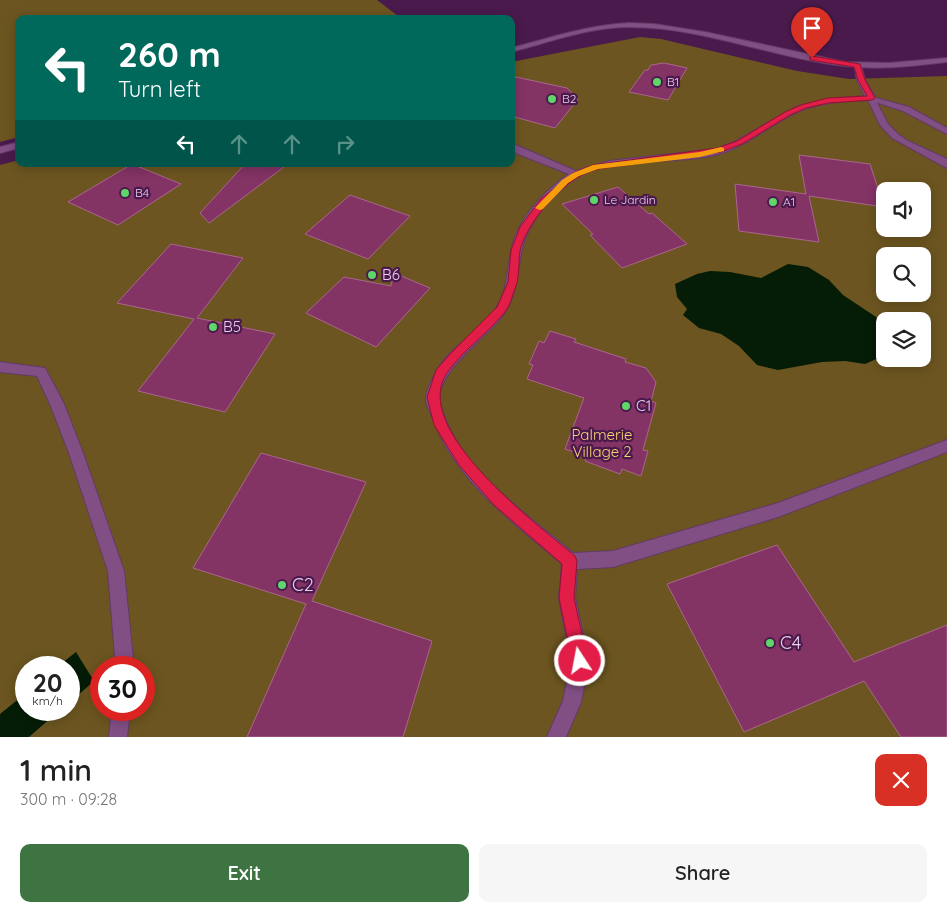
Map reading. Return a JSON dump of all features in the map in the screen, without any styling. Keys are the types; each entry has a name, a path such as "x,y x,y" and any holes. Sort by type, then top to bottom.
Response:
{"street":[{"path":"515,49 605,26 629,25 677,29 832,62 857,65 913,64 947,60"},
{"path":"857,65 861,80 872,98 884,125 895,136 944,161 947,165"},
{"path":"947,132 906,109 872,98 828,101 804,106 788,113 740,143 718,151 596,166 576,174 544,201 525,227 516,250 513,282 502,309 440,373 432,397 440,425 464,461 499,501 570,561 613,559 778,510 947,446"},
{"path":"0,150 15,145"},
{"path":"515,148 576,174"},
{"path":"0,367 41,372 57,404 96,509 116,571 124,656"},
{"path":"556,737 572,702 580,661 567,598 570,561"},
{"path":"118,737 120,721"}],"green space":[{"path":"0,0 377,0 397,15 15,15 15,138 0,142"},
{"name":"Palmerie Village 2","path":"640,37 661,39 797,71 849,79 947,76 947,737 0,737 0,165 15,161 15,167 515,167 515,61"}],"shaded area":[{"path":"788,264 808,267 829,280 843,295 876,317 876,359 865,364 845,361 822,362 778,370 757,365 739,346 721,334 699,328 683,315 687,309 677,297 675,284 697,274 710,271 730,272 761,278"},
{"path":"80,658 90,675 90,685 80,693"},
{"path":"15,702 15,721 47,721 29,737 0,737 0,714"}],"building":[{"name":"B1","path":"664,63 687,68 668,100 629,92 651,65"},
{"name":"B2","path":"515,77 567,88 578,99 555,128 515,117"},
{"name":"A1","path":"799,155 870,164 876,182 876,206 809,196 819,242 739,231 735,184 806,194"},
{"path":"127,167 139,167 181,184 118,225 68,202"},
{"path":"242,167 284,167 209,223 200,213"},
{"path":"618,187 649,214 652,213 687,244 622,268 590,235 593,234 562,204"},
{"path":"350,195 410,216 368,259 305,234"},
{"name":"B5","path":"171,244 243,258 197,318 275,334 225,412 138,391 194,319 117,303"},
{"path":"394,273 430,288 376,347 306,313 344,277 391,286"},
{"name":"C1","path":"550,331 576,339 574,342 626,359 625,362 646,368 656,382 651,401 656,403 643,450 648,451 641,476 622,469 620,474 585,461 586,456 565,449 584,398 527,379 533,365 529,364 539,341 544,343"},
{"name":"C2","path":"261,453 366,482 312,601 432,641 403,737 247,737 306,604 193,568"},
{"name":"C4","path":"777,545 854,662 947,625 947,737 901,737 864,681 744,732 667,584"}],"slow traffic":[{"path":"540,208 544,201 565,182 576,174 596,166 721,150"}],"place":[{"name":"B1","path":"657,82"},
{"name":"B2","path":"552,99"},
{"name":"B4","path":"125,193"},
{"name":"Le Jardin","path":"594,200"},
{"name":"A1","path":"773,202"},
{"name":"B6","path":"372,275"},
{"name":"B5","path":"213,327"},
{"name":"C1","path":"626,406"},
{"name":"C2","path":"282,585"},
{"name":"C4","path":"770,643"}],"route":[{"path":"580,661 567,598 570,561 499,501 464,461 440,425 432,397 440,373 502,309 513,282 516,250 525,227 544,201 576,174 596,166 718,151 740,143 788,113 804,106 828,101 872,98 861,80 857,65 812,58"}]}
